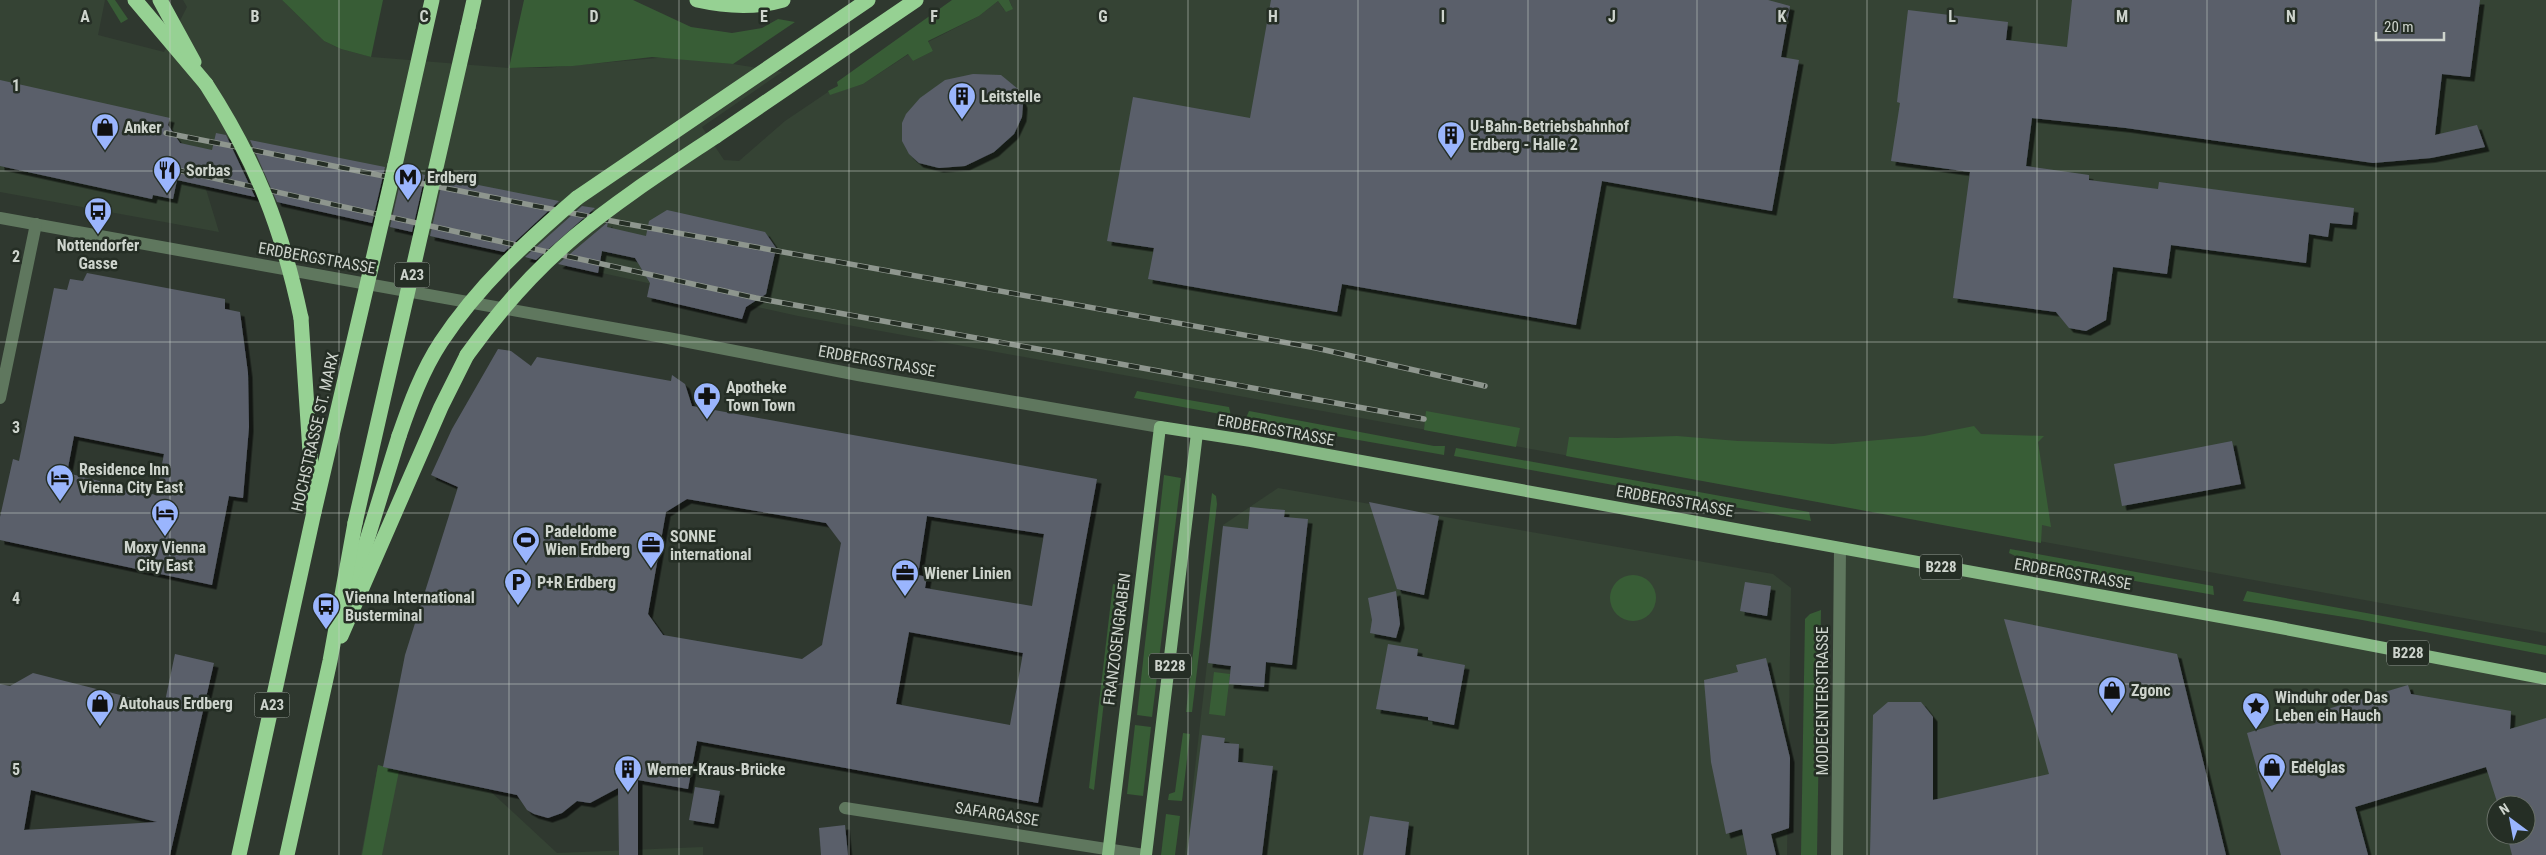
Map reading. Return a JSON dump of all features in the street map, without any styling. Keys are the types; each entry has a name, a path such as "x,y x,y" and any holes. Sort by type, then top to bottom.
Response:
{"highway":[{"path":"135,0 206,84"},
{"path":"160,0 248,156 277,224 301,318 314,512"},
{"name":"HOCHSTRASSE ST. MARX","path":"239,855 314,512 432,0"},
{"name":"A23","path":"287,855 330,661 355,522 474,0"},
{"path":"698,0 723,5 783,0"},
{"path":"330,661 398,436 417,387 440,343 466,308 527,241 578,198 868,0"},
{"path":"330,661 440,407 467,355 487,327 542,266 615,205 916,0"}],"main road":[{"name":"ERDBERGSTRASSE","path":"1160,427 1251,440 2546,679"},
{"name":"FRANZOSENGRABEN","path":"1109,852 1160,427"},
{"name":"B228","path":"1145,855 1197,433"}],"street":[{"name":"ERDBERGSTRASSE","path":"0,218 858,375 1160,427"},
{"path":"0,398 36,224"},
{"name":"MODECENTERSTRASSE","path":"1837,855 1840,548"},
{"name":"SAFARGASSE","path":"845,808 1109,852 1145,855"}],"shaded area":[{"path":"0,0 105,0 98,35 164,52 187,7 183,0 282,0 324,41 341,49 372,57 509,68 545,68 668,57 733,64 782,72 702,127 724,160 739,161 785,121 828,92 831,94 863,84 909,54 913,61 933,51 928,42 979,16 998,1 1004,10 1012,6 1009,0 2546,0 2546,633 798,316 205,186 219,232 0,192"},
{"path":"1278,488 1773,574 1791,588 1787,855 1185,855 1223,525"},
{"path":"1840,548 2546,679 2546,855 1837,855"},
{"path":"378,765 489,790 557,853 703,847 703,855 361,855"}],"green space":[{"path":"107,0 115,0 128,19 121,23"},
{"path":"282,0 383,0 371,57 341,49 324,41"},
{"path":"524,0 633,0 691,27 732,33 762,28 778,19 795,22 733,64 652,57 573,66 509,68"},
{"path":"952,0 1009,0 1013,9 1006,12 998,1 979,16 928,41 933,51 913,61 908,54 863,84 830,95 828,91 838,86 837,82"},
{"path":"1137,391 1229,407 1231,416 1134,398"},
{"path":"1249,411 1434,446 1445,446 1444,455 1245,420"},
{"path":"1426,411 1520,428 1516,447 1424,430"},
{"path":"1974,426 1981,434 2044,436 2038,442 2051,527 2042,525 2041,543 1566,456 1569,437 1677,436 1738,441 1833,444 1924,436"},
{"path":"1456,448 1809,512 1811,521 1454,456"},
{"path":"1164,475 1181,478 1152,717 1137,715"},
{"path":"1212,493 1216,496 1217,504 1192,712 1186,712"},
{"path":"2010,549 2213,586 2214,595 2028,562 2009,553"},
{"path":"1633,575 1646,579 1652,585 1656,598 1652,611 1646,617 1633,621 1620,617 1614,611 1610,598 1614,585 1620,579"},
{"path":"1113,584 1117,585 1094,790 1089,788"},
{"path":"2247,591 2546,646 2546,655 2357,619 2243,601"},
{"path":"1821,610 1817,855 1801,855 1805,619 1810,614"},
{"path":"1214,672 1230,674 1225,716 1209,714"},
{"path":"1135,725 1151,727 1143,796 1127,794"},
{"path":"1183,733 1190,734 1182,801 1168,800 1169,794 1175,792"},
{"path":"378,765 399,771 382,855 362,855"},
{"path":"1166,814 1180,816 1175,855 1161,855"}],"building":[{"name":"U-Bahn-Betriebsbahnhof Erdberg - Halle 2","path":"1271,0 1768,0 1790,6 1781,57 1799,60 1772,211 1602,181 1576,325 1342,284 1337,312 1148,279 1154,248 1107,241 1133,97 1250,118"},
{"path":"2072,0 2480,0 2470,77 2442,74 2435,135 2477,125 2485,147 2431,158 2373,163 2126,128 2032,118 2026,166 2089,175 2089,180 2158,189 2159,182 2354,208 2352,225 2330,223 2328,237 2309,234 2306,263 2171,245 2167,274 2113,267 2106,320 2086,331 2069,328 2056,312 1953,298 1970,172 1891,161 1900,103 1897,102 1908,10 2008,22 2006,40 2067,47"},
{"name":"Leitstelle","path":"973,74 1001,75 1018,89 1023,104 1022,117 1014,134 994,152 965,166 939,168 919,163 909,154 902,141 902,123 906,114 920,98 945,80"},
{"path":"0,80 170,118 168,125 180,143 212,150 216,133 226,135 255,197 177,180 173,199 153,195 152,199 0,166"},
{"path":"250,140 385,167 372,223 277,202"},
{"path":"403,170 425,175 412,232 390,227"},
{"path":"443,178 559,201 504,252 430,236"},
{"path":"582,206 595,208 536,260 525,257"},
{"path":"667,210 765,232 776,248 766,294 746,307 742,319 647,297 650,283 635,258 602,251 598,273 558,264 608,222 607,227 646,236 649,221"},
{"path":"87,273 225,299 225,309 240,312 248,373 249,427 243,498 229,496 212,585 0,540 0,517 13,459 19,461 54,288 67,290 70,279 83,281","holes":["74,436 164,454 156,495 67,473"]},
{"path":"498,349 511,351 531,366 537,357 671,381 672,375 685,384 692,406 1097,479 1038,803 697,741 688,789 638,780 638,855 619,855 618,788 590,803 577,801 562,813 548,818 527,810 517,795 383,767 405,655 458,487 431,475 452,429","holes":["687,499 826,523 841,543 822,645 802,659 663,635 648,614 666,512","927,516 1044,534 1032,606 925,588 927,577 918,575","909,632 1023,653 1010,725 896,704"]},
{"path":"2232,441 2241,484 2122,506 2114,464"},
{"path":"1369,502 1439,516 1424,595 1397,589"},
{"path":"1250,507 1285,510 1284,517 1308,519 1292,665 1266,662 1264,687 1229,684 1231,666 1208,663 1223,526 1248,529"},
{"path":"1745,582 1771,586 1767,616 1740,611"},
{"path":"1396,591 1400,624 1396,638 1370,633 1372,620 1368,598"},
{"name":"Zgonc","path":"2004,619 2177,654 2226,855 1870,855 1873,715 1888,702 1921,702 1933,717 1933,800 2049,774"},
{"path":"1388,644 1418,649 1417,656 1465,665 1454,725 1428,720 1428,717 1376,709"},
{"name":"Autohaus Erdberg","path":"175,654 214,663 170,855 0,855 0,684 10,686 33,673 164,706","holes":["31,790 157,822 24,830"]},
{"path":"1766,658 1790,758 1789,828 1771,834 1776,855 1747,855 1742,829 1726,834 1711,762 1704,680 1738,672 1736,665"},
{"path":"2408,685 2411,694 2511,711 2510,729 2546,718 2546,855 2512,855 2510,845 2536,845 2536,795 2495,795 2486,767 2355,807 2368,855 2281,855 2247,733"},
{"path":"1202,735 1225,738 1224,743 1239,744 1238,762 1273,766 1262,855 1187,855"},
{"path":"695,787 720,791 714,824 689,820"},
{"path":"1370,816 1409,822 1405,855 1363,855"},
{"path":"845,825 848,855 821,855 819,828"}],"railway":[{"path":"166,133 622,223 1316,348 1485,386"},
{"path":"159,166 756,298 1424,419"}],"place":[{"name":"Leitstelle","path":"962,120"},
{"name":"Anker","path":"105,151"},
{"name":"U-Bahn-Betriebsbahnhof Erdberg - Halle 2","path":"1451,159"},
{"name":"Sorbas","path":"167,194"},
{"name":"Erdberg","path":"408,201"},
{"name":"Nottendorfer Gasse","path":"98,235"},
{"name":"Apotheke Town Town","path":"707,420"},
{"name":"Residence Inn Vienna City East","path":"60,502"},
{"name":"Moxy Vienna City East","path":"165,537"},
{"name":"Padeldome Wien Erdberg","path":"526,564"},
{"name":"SONNE international","path":"651,569"},
{"name":"Wiener Linien","path":"905,597"},
{"name":"P+R Erdberg","path":"518,606"},
{"name":"Vienna International Busterminal","path":"326,630"},
{"name":"Zgonc","path":"2112,714"},
{"name":"Autohaus Erdberg","path":"100,727"},
{"name":"Winduhr oder Das Leben ein Hauch","path":"2256,730"},
{"name":"Edelglas","path":"2272,791"},
{"name":"Werner-Kraus-Brücke","path":"628,793"}]}
